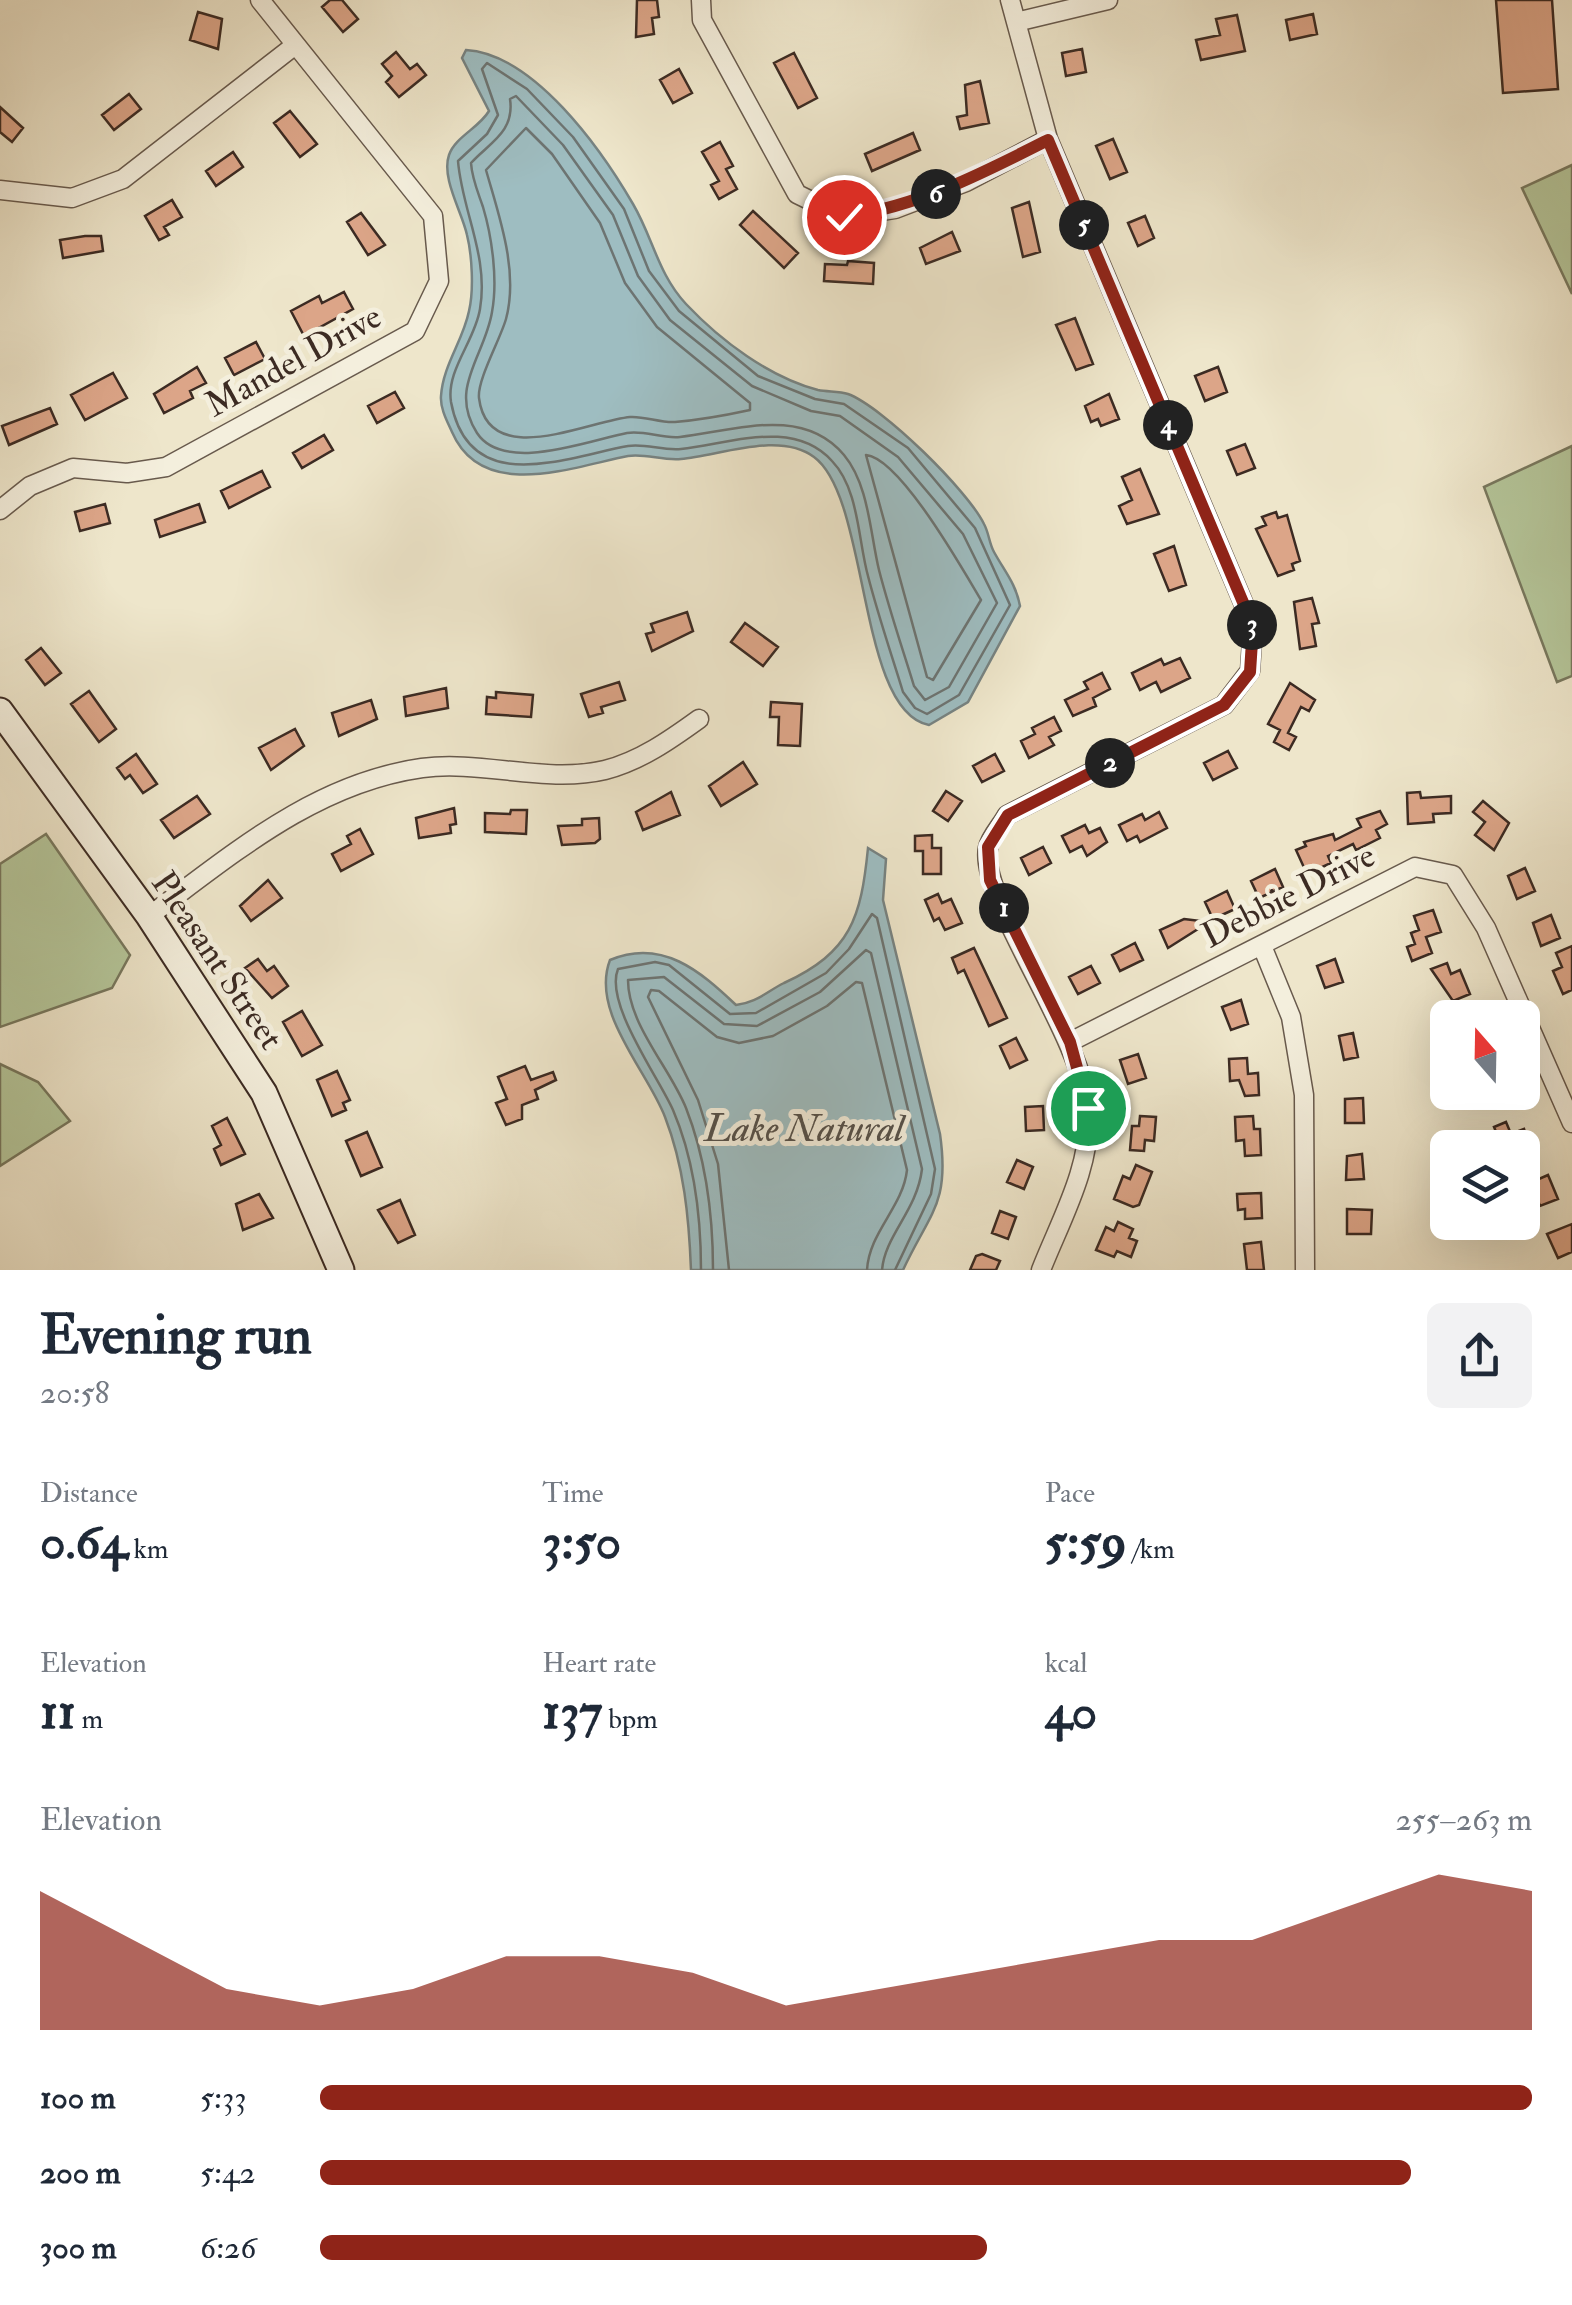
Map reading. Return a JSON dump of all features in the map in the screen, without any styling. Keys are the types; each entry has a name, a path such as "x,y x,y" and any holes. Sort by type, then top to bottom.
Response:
{"street":[{"name":"Mandel Drive","path":"0,510 30,486 73,468 127,474 166,467 415,331 439,281 433,216 260,0"},
{"path":"701,0 702,20 797,194 844,217 895,210 966,182 1048,140"},
{"path":"1010,0 1048,140 1253,626 1250,672 1224,705 1008,815 988,847 990,880 1070,1042 1088,1108 1087,1154 1041,1270"},
{"path":"1016,22 1108,0"},
{"path":"0,190 72,198 123,180 294,46"},
{"name":"Pleasant Street","path":"0,711 149,916 264,1092 341,1270"},
{"path":"149,916 304,806 343,790 386,776 450,766 562,773 604,770 664,744 699,719"},
{"name":"Debbie Drive","path":"1070,1042 1415,867 1454,875 1486,928 1572,1123"},
{"path":"1262,946 1291,1017 1304,1095 1306,1270"}],"green space":[{"path":"1572,165 1572,294 1522,188"},
{"path":"1572,446 1572,676 1557,682 1484,487"},
{"path":"46,834 130,955 112,988 0,1027 0,864"},
{"path":"0,1064 38,1082 70,1121 0,1166"}],"water":[{"path":"466,50 516,68 563,108 619,182 677,292 714,331 782,376 818,390 848,394 863,402 923,452 975,509 1020,606 968,702 929,725 906,711 889,683 876,645 845,514 832,480 814,457 800,449 767,445 674,459 634,455 530,474 484,467 466,454 452,432 441,401 445,374 471,303 472,283 469,243 447,164 456,143 489,111 462,58"},
{"name":"Lake Natural","path":"868,848 886,859 883,900 940,1134 942,1177 935,1206 903,1270 691,1270 677,1154 657,1099 614,1020 606,980 610,960 629,954 663,956 694,970 736,1005 755,1000 807,971 838,945 856,913"}],"building":[{"path":"330,0 342,0 358,19 343,32 322,7"},
{"path":"637,0 657,0 659,17 652,18 654,34 636,37"},
{"path":"1496,0 1552,0 1558,89 1503,93"},
{"path":"198,12 222,19 218,49 190,40"},
{"path":"1313,14 1317,34 1290,40 1286,20"},
{"path":"1237,15 1245,51 1201,60 1196,40 1220,35 1216,19"},
{"path":"1082,49 1086,72 1066,76 1062,53"},
{"path":"396,52 410,69 417,64 426,75 399,97 386,82 392,76 382,64"},
{"path":"794,53 817,98 798,108 774,63"},
{"path":"679,69 692,93 673,103 660,80"},
{"path":"980,81 989,123 960,129 957,117 967,115 965,85"},
{"path":"129,94 141,109 114,130 102,115"},
{"path":"0,107 23,128 12,142 0,132"},
{"path":"290,111 317,144 300,157 274,123"},
{"path":"913,133 920,150 872,171 865,154"},
{"path":"1113,139 1127,172 1110,179 1096,146"},
{"path":"720,142 733,166 726,169 737,189 719,199 711,185 719,181 702,152"},
{"path":"233,152 243,167 216,186 206,171"},
{"path":"172,200 182,217 164,227 169,235 159,240 145,216"},
{"path":"1029,202 1040,252 1023,257 1012,208"},
{"path":"753,211 798,253 784,268 740,225"},
{"path":"361,213 385,245 368,255 347,222"},
{"path":"1145,216 1154,238 1138,246 1128,223"},
{"path":"952,232 960,251 926,264 920,248"},
{"path":"101,236 103,251 63,258 60,240"},
{"path":"848,261 874,263 873,284 824,281 825,264 847,265"},
{"path":"344,292 353,309 304,336 291,311 319,296 322,303"},
{"path":"1075,318 1093,364 1076,370 1056,325"},
{"path":"256,342 265,359 234,375 225,358"},
{"path":"197,367 206,383 190,391 193,398 164,413 154,394"},
{"path":"1218,367 1227,392 1205,401 1195,376"},
{"path":"113,373 127,398 85,420 71,395"},
{"path":"395,392 404,408 377,423 368,406"},
{"path":"1109,394 1119,419 1101,426 1098,419 1091,422 1085,406"},
{"path":"50,408 57,424 9,445 2,426"},
{"path":"324,435 333,450 302,468 293,453"},
{"path":"1245,444 1255,468 1237,475 1227,451"},
{"path":"1140,469 1159,514 1127,524 1119,506 1132,500 1122,477"},
{"path":"262,471 270,487 229,508 221,491"},
{"path":"105,504 110,523 80,531 75,512"},
{"path":"199,504 205,522 160,537 155,520"},
{"path":"1276,512 1278,518 1287,515 1300,561 1292,564 1294,570 1278,576 1256,529 1266,525 1262,517"},
{"path":"1174,546 1186,585 1169,591 1154,554"},
{"path":"1312,598 1319,623 1312,624 1316,646 1300,649 1294,602"},
{"path":"687,612 693,631 652,651 646,634 654,632 651,624"},
{"path":"745,623 778,647 763,666 731,642"},
{"path":"41,648 61,673 45,685 26,660"},
{"path":"1180,658 1190,678 1161,692 1156,682 1140,690 1132,673 1161,659 1164,665"},
{"path":"1102,673 1110,689 1093,698 1096,706 1073,716 1065,700 1088,689 1084,682"},
{"path":"619,682 625,700 601,707 603,713 589,717 581,694"},
{"path":"1290,683 1315,700 1309,711 1301,707 1288,733 1296,737 1289,750 1274,742 1280,730 1268,724"},
{"path":"446,688 448,708 406,716 404,697"},
{"path":"89,691 116,729 99,742 71,704"},
{"path":"496,692 533,695 531,717 486,714 487,697 496,698"},
{"path":"371,700 377,719 339,736 332,713"},
{"path":"771,702 802,704 800,746 778,745 779,717 770,717"},
{"path":"1054,717 1061,731 1049,737 1054,745 1029,758 1021,741 1035,734 1032,728"},
{"path":"295,729 304,746 271,770 259,748"},
{"path":"1228,751 1237,768 1213,780 1204,763"},
{"path":"136,754 157,784 143,793 130,775 125,779 117,768"},
{"path":"995,754 1004,771 982,782 973,766"},
{"path":"743,762 757,784 721,806 709,786"},
{"path":"946,791 962,801 948,821 933,811"},
{"path":"671,792 680,815 643,830 636,812"},
{"path":"1420,792 1421,798 1451,796 1451,813 1433,814 1434,822 1408,824 1407,793"},
{"path":"197,796 210,814 174,838 161,820"},
{"path":"1483,801 1509,823 1494,850 1475,835 1485,822 1473,812"},
{"path":"454,808 456,824 450,825 451,833 419,838 416,818"},
{"path":"511,810 527,810 526,834 485,832 485,813 510,814"},
{"path":"1380,811 1387,824 1376,830 1380,838 1356,850 1353,844 1328,856 1331,863 1307,874 1296,850 1306,846 1304,842 1333,834 1335,840 1361,827 1357,819"},
{"path":"1159,812 1167,828 1140,842 1137,836 1127,841 1119,825 1142,814 1145,820"},
{"path":"599,818 600,839 595,843 562,845 558,826 582,825 582,819"},
{"path":"1085,825 1089,833 1100,828 1107,842 1087,856 1082,846 1070,852 1062,836"},
{"path":"360,829 373,854 341,871 332,854 351,844 347,836"},
{"path":"932,835 932,848 941,848 941,874 923,874 923,851 915,851 915,836"},
{"path":"1043,847 1051,863 1029,875 1021,858"},
{"path":"1525,868 1535,891 1517,899 1508,876"},
{"path":"1275,869 1283,887 1259,898 1251,881"},
{"path":"268,880 282,898 251,921 240,906"},
{"path":"1227,891 1235,909 1213,919 1205,902"},
{"path":"938,894 942,903 951,899 962,923 945,930 939,918 934,921 925,900"},
{"path":"1433,910 1441,932 1426,937 1432,953 1412,961 1407,947 1415,944 1411,933 1419,930 1414,916"},
{"path":"1551,915 1560,938 1541,946 1533,923"},
{"path":"1184,919 1209,922 1168,948 1160,930"},
{"path":"1135,943 1143,960 1120,971 1112,955"},
{"path":"1572,946 1572,990 1563,994 1553,971 1562,967 1556,953"},
{"path":"974,948 1007,1018 989,1026 964,970 958,973 952,958"},
{"path":"258,959 267,971 274,966 288,986 272,998 245,968"},
{"path":"1335,959 1343,982 1325,988 1317,966"},
{"path":"1447,963 1451,974 1460,970 1470,994 1452,1000 1431,969"},
{"path":"1091,966 1100,983 1078,994 1069,977"},
{"path":"1241,1000 1248,1024 1231,1030 1222,1007"},
{"path":"302,1011 322,1045 302,1056 283,1022"},
{"path":"1353,1033 1358,1057 1344,1060 1339,1036"},
{"path":"1016,1038 1027,1060 1010,1068 1000,1046"},
{"path":"1138,1054 1146,1078 1128,1084 1120,1060"},
{"path":"1247,1058 1248,1074 1258,1073 1259,1095 1245,1096 1239,1080 1230,1081 1229,1059"},
{"path":"525,1066 531,1080 553,1072 556,1080 535,1090 538,1099 522,1105 522,1119 506,1125 496,1103 507,1099 498,1077"},
{"path":"337,1071 350,1100 343,1103 346,1110 332,1116 317,1080"},
{"path":"1363,1098 1364,1123 1345,1123 1345,1099"},
{"path":"1043,1106 1044,1130 1026,1131 1025,1107"},
{"path":"1140,1116 1156,1117 1154,1141 1145,1140 1144,1151 1130,1150 1132,1126 1139,1126"},
{"path":"1253,1116 1254,1129 1260,1129 1261,1155 1245,1156 1244,1140 1236,1141 1235,1117"},
{"path":"227,1118 245,1154 221,1165 214,1149 221,1145 212,1126"},
{"path":"1506,1122 1509,1130 1495,1130 1494,1127"},
{"path":"367,1132 382,1167 361,1176 346,1141"},
{"path":"1362,1154 1364,1179 1346,1180 1347,1156"},
{"path":"1017,1160 1033,1167 1024,1189 1007,1182"},
{"path":"1136,1165 1152,1172 1139,1205 1133,1207 1114,1199 1123,1176 1130,1179"},
{"path":"1548,1175 1558,1199 1540,1206 1540,1179"},
{"path":"1261,1193 1262,1218 1245,1219 1245,1209 1238,1210 1237,1194"},
{"path":"259,1194 273,1218 243,1230 236,1204"},
{"path":"400,1200 415,1235 398,1243 378,1210"},
{"path":"1347,1209 1372,1210 1371,1234 1347,1234"},
{"path":"1000,1211 1016,1217 1008,1239 992,1233"},
{"path":"1118,1222 1133,1229 1129,1238 1137,1241 1131,1257 1117,1251 1114,1257 1096,1250 1106,1227 1114,1231"},
{"path":"1572,1224 1572,1252 1558,1258 1547,1234"},
{"path":"1261,1242 1264,1270 1247,1270 1244,1244"},
{"path":"982,1254 1000,1261 996,1270 970,1270 976,1256"}],"route":[{"path":"844,217 895,210 966,182 1048,140 1253,626 1250,672 1224,705 1008,815 988,847 990,880 1070,1042 1088,1108"}]}
